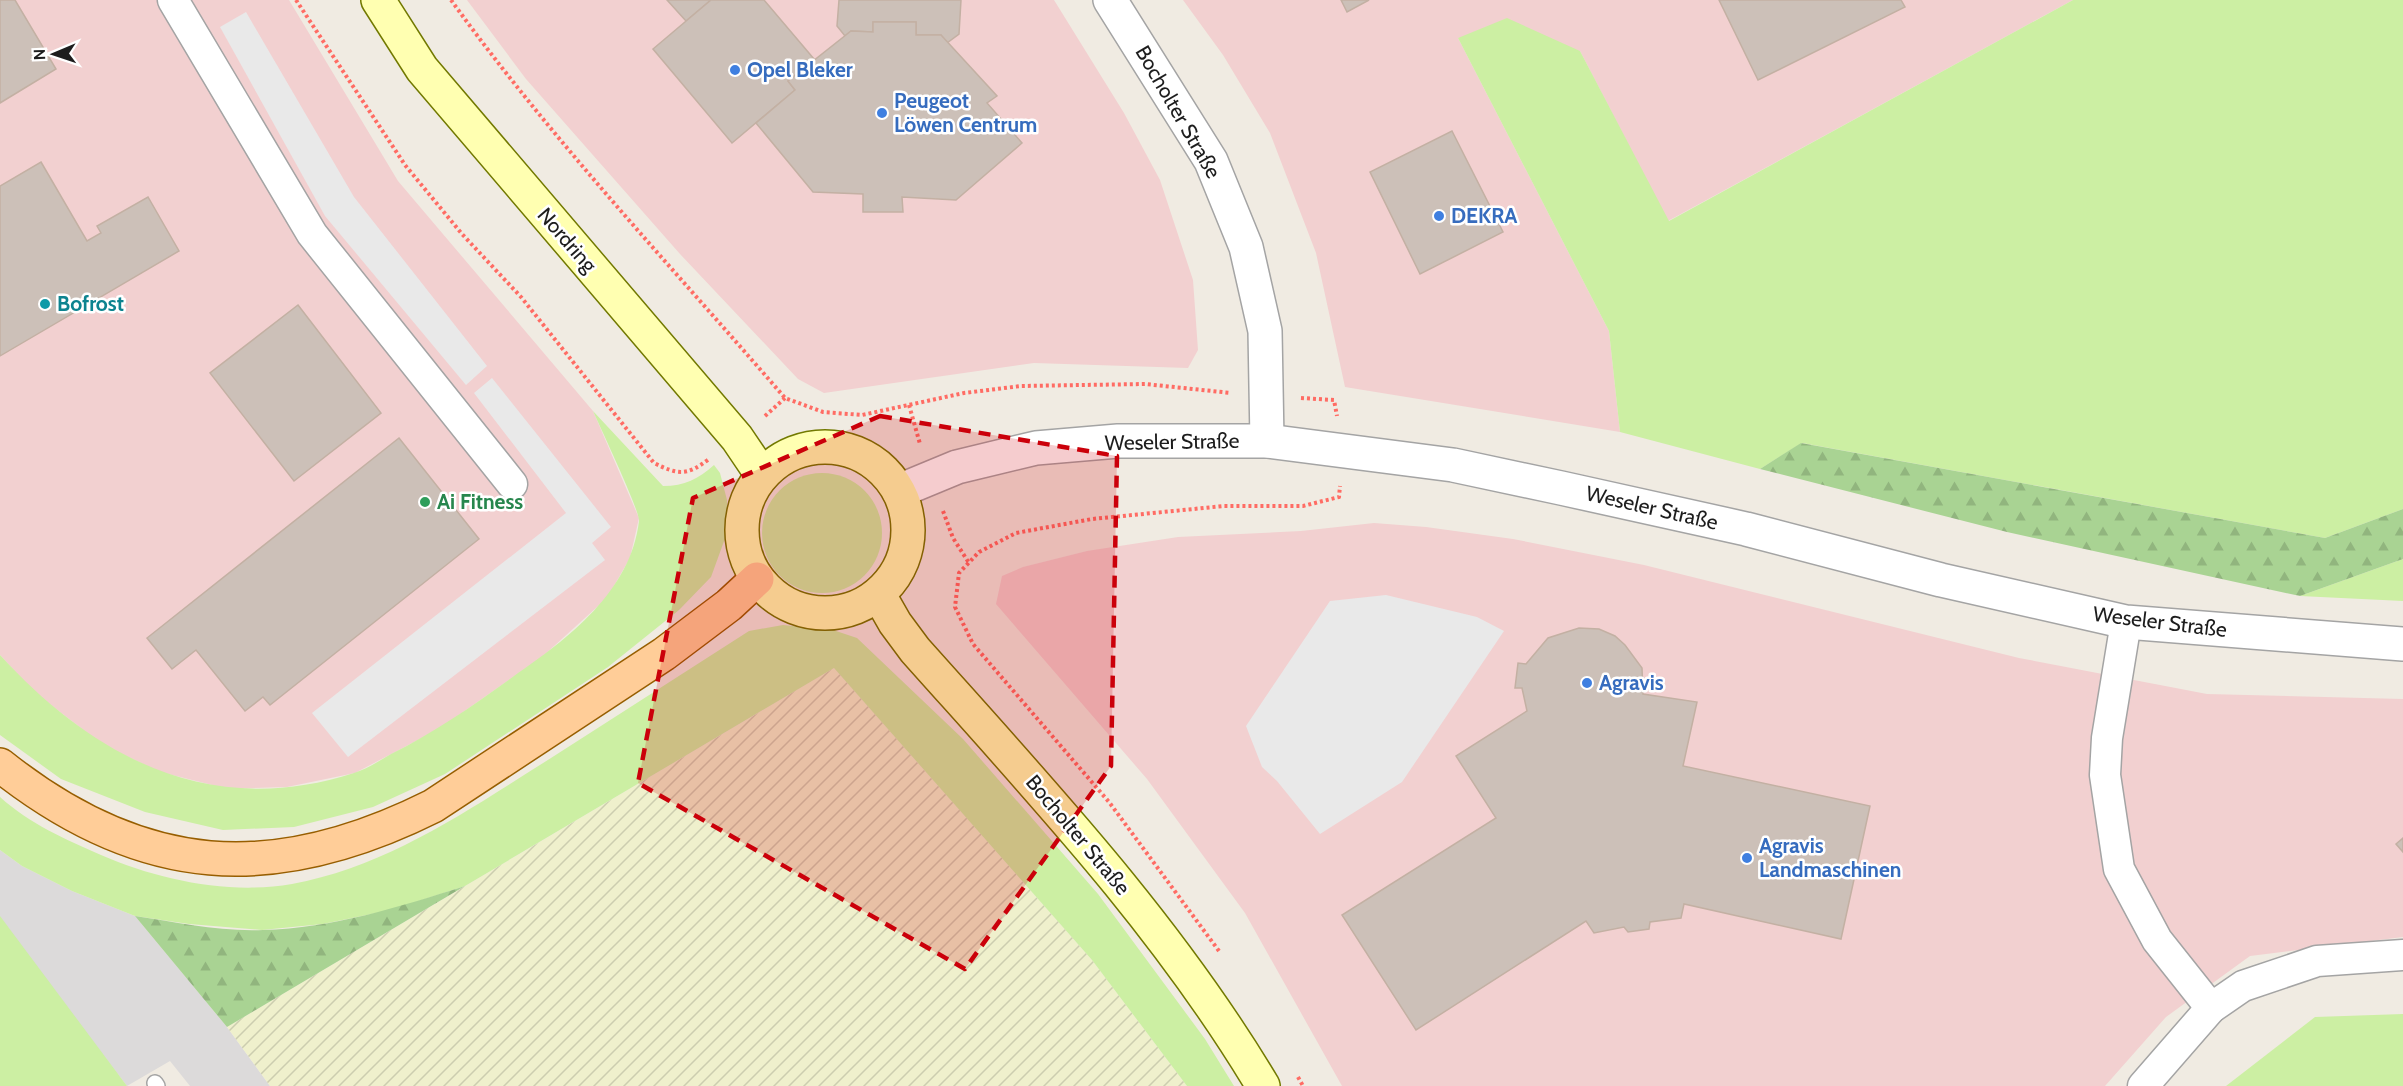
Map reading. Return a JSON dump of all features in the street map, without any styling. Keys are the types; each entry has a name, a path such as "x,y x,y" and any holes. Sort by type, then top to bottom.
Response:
{"main road":[{"name":"Nordring","path":"378,0 422,69 737,438 762,475"},
{"path":"835,447 861,454 883,470 899,491 908,518 907,546 897,573 879,594 855,608 819,613 801,610 777,598 757,579 745,554 742,526 748,499 762,475 783,458 808,448 835,447"},
{"path":"0,765 34,792 76,817 157,848 192,856 232,860 275,858 311,853 392,827 433,806 664,654 729,605 757,579"},
{"name":"Bocholter Straße","path":"879,594 895,623 915,650 1059,809 1167,943 1263,1086"}],"street":[{"path":"173,0 312,234 512,484"},
{"name":"Bocholter Straße","path":"1110,0 1211,161 1246,247 1266,331 1267,441"},
{"name":"Weseler Straße","path":"899,491 957,467 1036,448 1118,441 1267,441 1454,465 1746,529 1941,580 2126,622 2403,644"},
{"path":"2126,622 2106,738 2105,775 2120,869 2157,940 2211,1008"},
{"path":"2143,1086 2211,1008 2243,986 2317,961 2403,955"}],"path":[{"path":"296,0 405,165 462,234 521,297 654,463 672,472 689,472 737,438 785,398"},
{"path":"451,0 484,45 586,168 785,398 823,412 862,415 953,395 1021,386 1144,384 1266,397 1334,400 1343,452 1339,497 1303,506 1224,506 1092,519 1016,533 979,552 959,573 955,607 973,644 1109,802 1222,956"},
{"path":"1292,1067 1303,1086"}],"highlighted area":[{"path":"880,416 1117,456 1111,766 965,969 638,783 693,498"}],"shaded area":[{"path":"0,0 289,0 398,181 593,411 639,518 630,558 607,598 542,657 439,729 355,773 287,787 228,789 160,772 103,745 34,692 0,655"},
{"path":"467,0 1054,0 1124,113 1160,180 1193,280 1198,350 1188,368 1034,363 824,393 798,379 680,254 526,79"},
{"path":"1183,0 2073,0 1668,221 1580,51 1458,38 1609,331 1620,432 1345,387 1316,253 1270,133 1223,55"},
{"path":"246,12 354,197 487,366 466,385 325,216 220,27"},
{"path":"492,378 611,527 592,543 605,560 348,757 312,713 566,513 474,393"},
{"path":"1374,523 1426,527 1513,539 1644,565 2019,658 2207,694 2403,699 2403,937 2250,956 2166,1017 2105,1086 1342,1086 1245,913 1147,779 996,604 1002,576 1023,567 1087,551 1178,537 1301,531"},
{"path":"1386,595 1477,617 1504,631 1402,782 1320,834 1277,781 1262,767 1246,726 1330,601"},
{"path":"0,850 22,866 72,891 135,916 227,1027 270,1086 190,1086 170,1061 127,1086 0,920"}],"green space":[{"path":"2073,0 2403,0 2403,509 2325,538 1802,443 1760,469 1620,432 1609,331 1458,38 1507,18 1580,51 1669,221"},
{"path":"593,411 663,486 691,481 714,465 720,473 727,500 727,533 711,577 679,610 608,667 445,774 373,807 294,827 223,830 145,812 61,779 0,735 0,655 37,692 75,724 116,750 159,770 205,783 252,789 302,785 354,773 373,765 454,718 535,662 594,611 624,570 634,546 639,521 638,514"},
{"path":"1801,443 2325,538 2403,509 2403,559 2300,596 2007,532 1760,469"},
{"path":"822,473 845,478 864,491 877,510 882,533 877,556 864,575 845,588 822,593 799,588 780,575 767,556 762,533 767,510 780,491 799,478"},
{"path":"2403,559 2403,601 2300,596"},
{"path":"783,625 833,630 857,638 963,739 1098,894 1205,1039 1234,1086 1187,1086 1092,960 834,668 465,886 391,910 323,924 262,930 189,924 135,916 72,891 22,866 0,850 0,797 36,823 74,843 123,864 170,878 244,888 292,884 327,876 361,864 427,834 490,797 749,631"},
{"path":"834,668 1092,960 1187,1086 270,1086 227,1027"},
{"path":"465,886 227,1027 135,916 231,930 289,928 366,915"},
{"path":"0,916 127,1086 0,1086"},
{"path":"2403,1014 2403,1086 2226,1086 2315,1017"}],"building":[{"path":"0,0 15,0 56,69 0,103"},
{"path":"667,0 711,0 686,21"},
{"name":"Opel Bleker","path":"711,0 764,0 814,59 788,81 795,90 732,143 653,49"},
{"path":"839,0 961,0 959,34 947,43 941,35 916,35 916,22 873,22 873,32 851,31 845,36 837,26"},
{"path":"1341,0 1369,0 1347,12"},
{"path":"1719,0 1901,0 1905,7 1758,80"},
{"name":"Peugeot Löwen Centrum","path":"873,22 916,22 916,35 941,35 997,96 987,103 1022,143 956,200 902,197 903,212 863,212 863,194 813,192 756,123 795,90 788,81 851,31 873,32"},
{"path":"1452,131 1503,232 1420,274 1370,172"},
{"name":"Bofrost","path":"41,162 87,241 101,233 97,226 148,197 179,251 0,356 0,186"},
{"path":"298,305 381,413 294,481 210,373"},
{"path":"399,438 479,539 270,705 263,697 245,711 196,650 172,669 147,638"},
{"path":"1579,628 1599,629 1615,636 1625,645 1642,668 1643,694 1697,702 1683,766 1870,806 1841,939 1684,904 1681,918 1650,922 1649,929 1628,932 1624,927 1594,933 1586,921 1416,1030 1342,915 1496,818 1456,756 1527,711 1522,688 1515,688 1518,663 1526,664 1548,638"},
{"path":"2403,838 2403,852 2396,844"}],"place":[{"name":"Opel Bleker","path":"735,70"},
{"name":"Peugeot Löwen Centrum","path":"882,113"},
{"name":"DEKRA","path":"1439,216"},
{"name":"Bofrost","path":"45,304"},
{"name":"Ai Fitness","path":"425,502"},
{"name":"Agravis","path":"1587,683"},
{"name":"Agravis Landmaschinen","path":"1747,858"}]}
